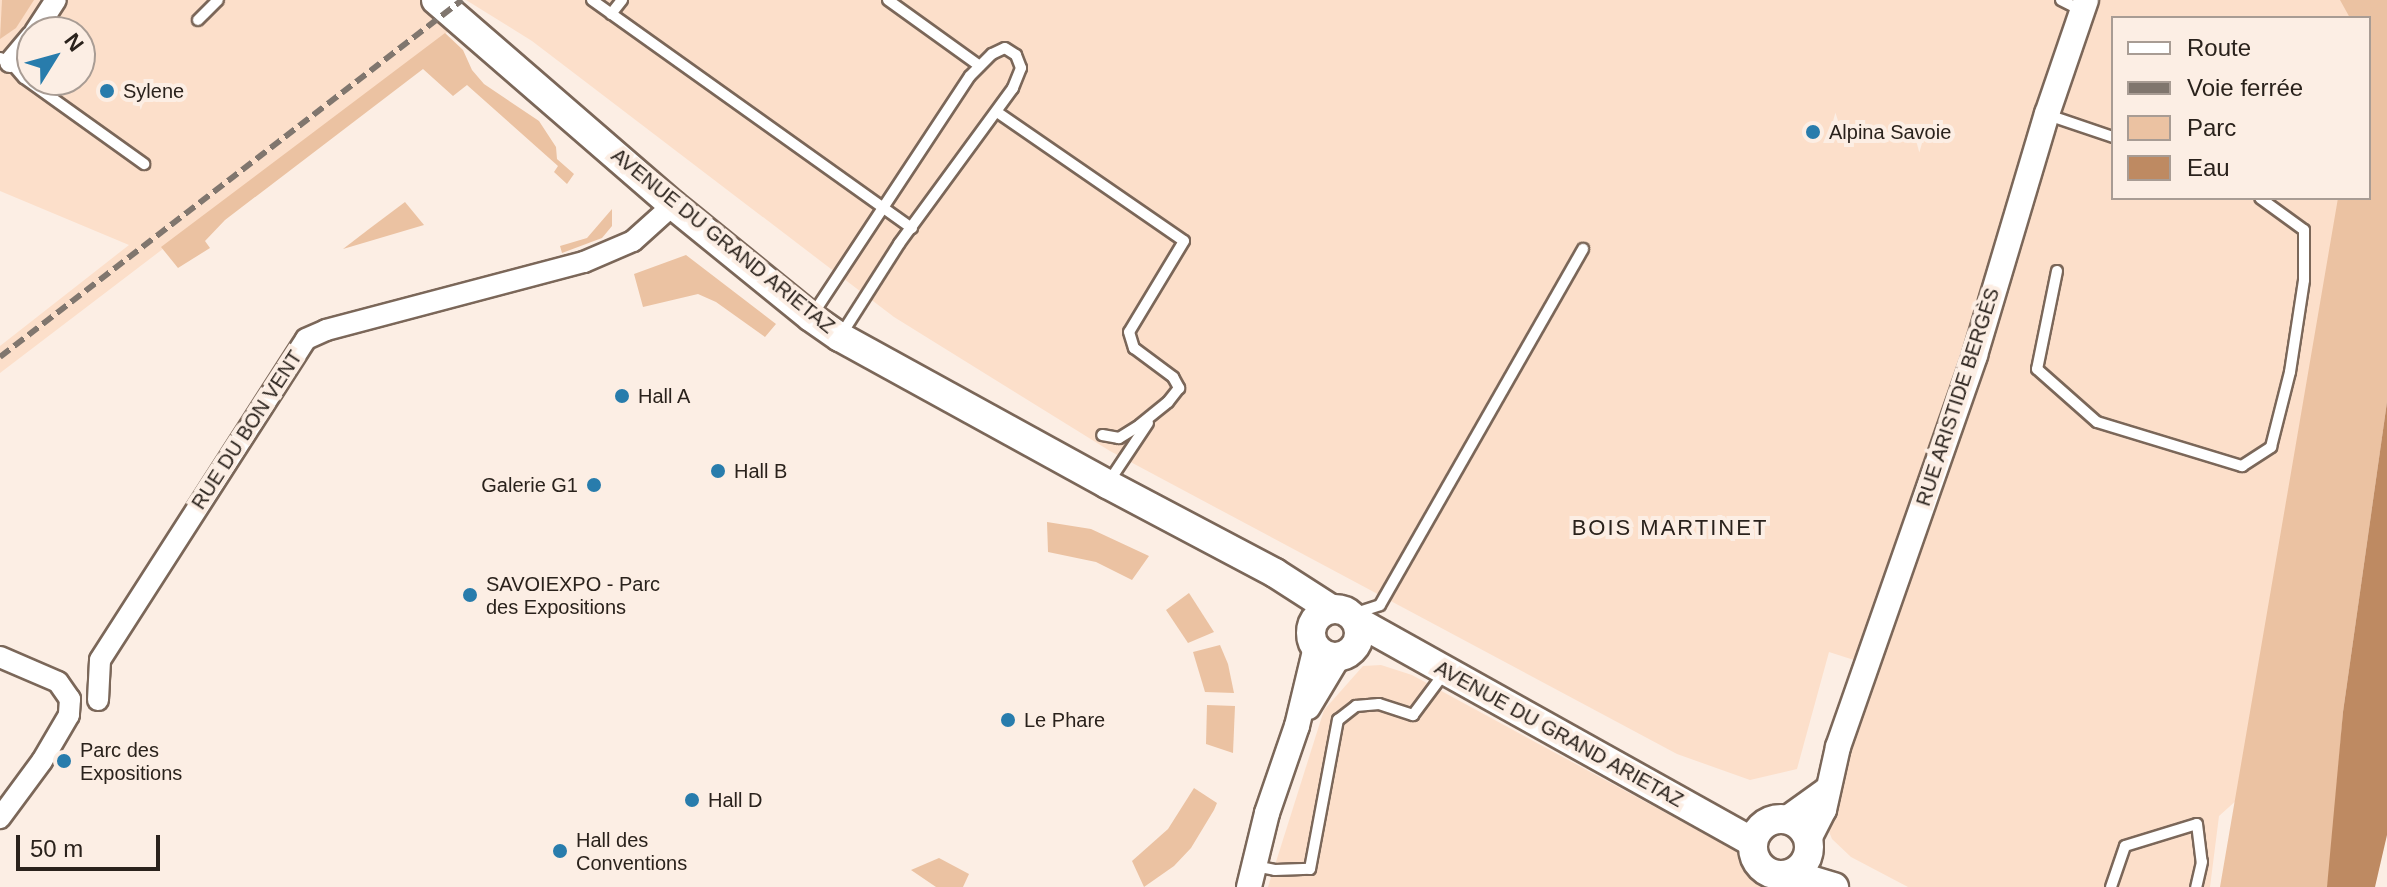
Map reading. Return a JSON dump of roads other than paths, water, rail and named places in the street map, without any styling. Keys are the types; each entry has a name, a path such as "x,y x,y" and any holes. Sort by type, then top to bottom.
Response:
{"main road":[{"name":"AVENUE DU GRAND ARIETAZ","path":"436,0 673,205 840,337 1204,538 1275,573 1337,632 1388,653 1404,649 1714,819 1768,828"},
{"path":"1802,827 1801,864 1771,874 1763,869 1753,852 1768,828 1802,827"},
{"path":"1801,864 1834,887"}],"street":[{"name":"RUE ARISTIDE BERGÈS","path":"1801,864 1818,826 1825,791 1975,355 2047,114 2076,4"},
{"name":"RUE DU BON VENT","path":"98,700 100,660 306,339 326,330 584,262 633,241 673,205"},
{"path":"1251,876 1297,726 1337,632"},
{"path":"0,657 58,682 70,699 69,715 42,761 0,818"},
{"path":"1768,828 1825,791"}],"lane":[{"path":"198,20 218,0"},
{"path":"592,0 912,228"},
{"path":"611,14 622,0"},
{"path":"888,0 980,66"},
{"path":"811,317 881,207 980,66 992,54 1005,48 1016,55 1021,68 997,112 853,312 840,337"},
{"path":"5,60 24,78 144,164"},
{"path":"997,112 1184,241 1129,332 1134,348 1173,377 1179,388 1156,412 1107,484"},
{"path":"2047,114 2111,136"},
{"path":"2057,271 2037,369 2097,422 2242,466 2271,447 2290,372 2304,280 2304,230 2263,200"},
{"path":"1337,632 1380,605 1583,249"},
{"path":"1102,435 1119,438 1156,412"},
{"path":"1251,876 1275,870 1310,869 1338,720 1356,706 1379,704 1413,715 1445,672"},
{"path":"2111,887 2125,846 2197,824 2202,862 2196,887"}],"water":[{"path":"2387,402 2387,835 2375,887 2327,887 2343,712"}],"railway":[{"path":"0,357 462,0"}],"place":[{"name":"Sylene","path":"107,91"},
{"name":"Alpina Savoie","path":"1813,132"},
{"name":"Hall A","path":"622,396"},
{"name":"Hall B","path":"718,471"},
{"name":"Galerie G1","path":"594,485"},
{"name":"SAVOIEXPO - Parc des Expositions","path":"470,595"},
{"name":"Le Phare","path":"1008,720"},
{"name":"Parc des Expositions","path":"64,761"},
{"name":"Hall D","path":"692,800"},
{"name":"Hall des Conventions","path":"560,851"}],"district":[{"name":"BOIS MARTINET","path":"1670,528"}]}
